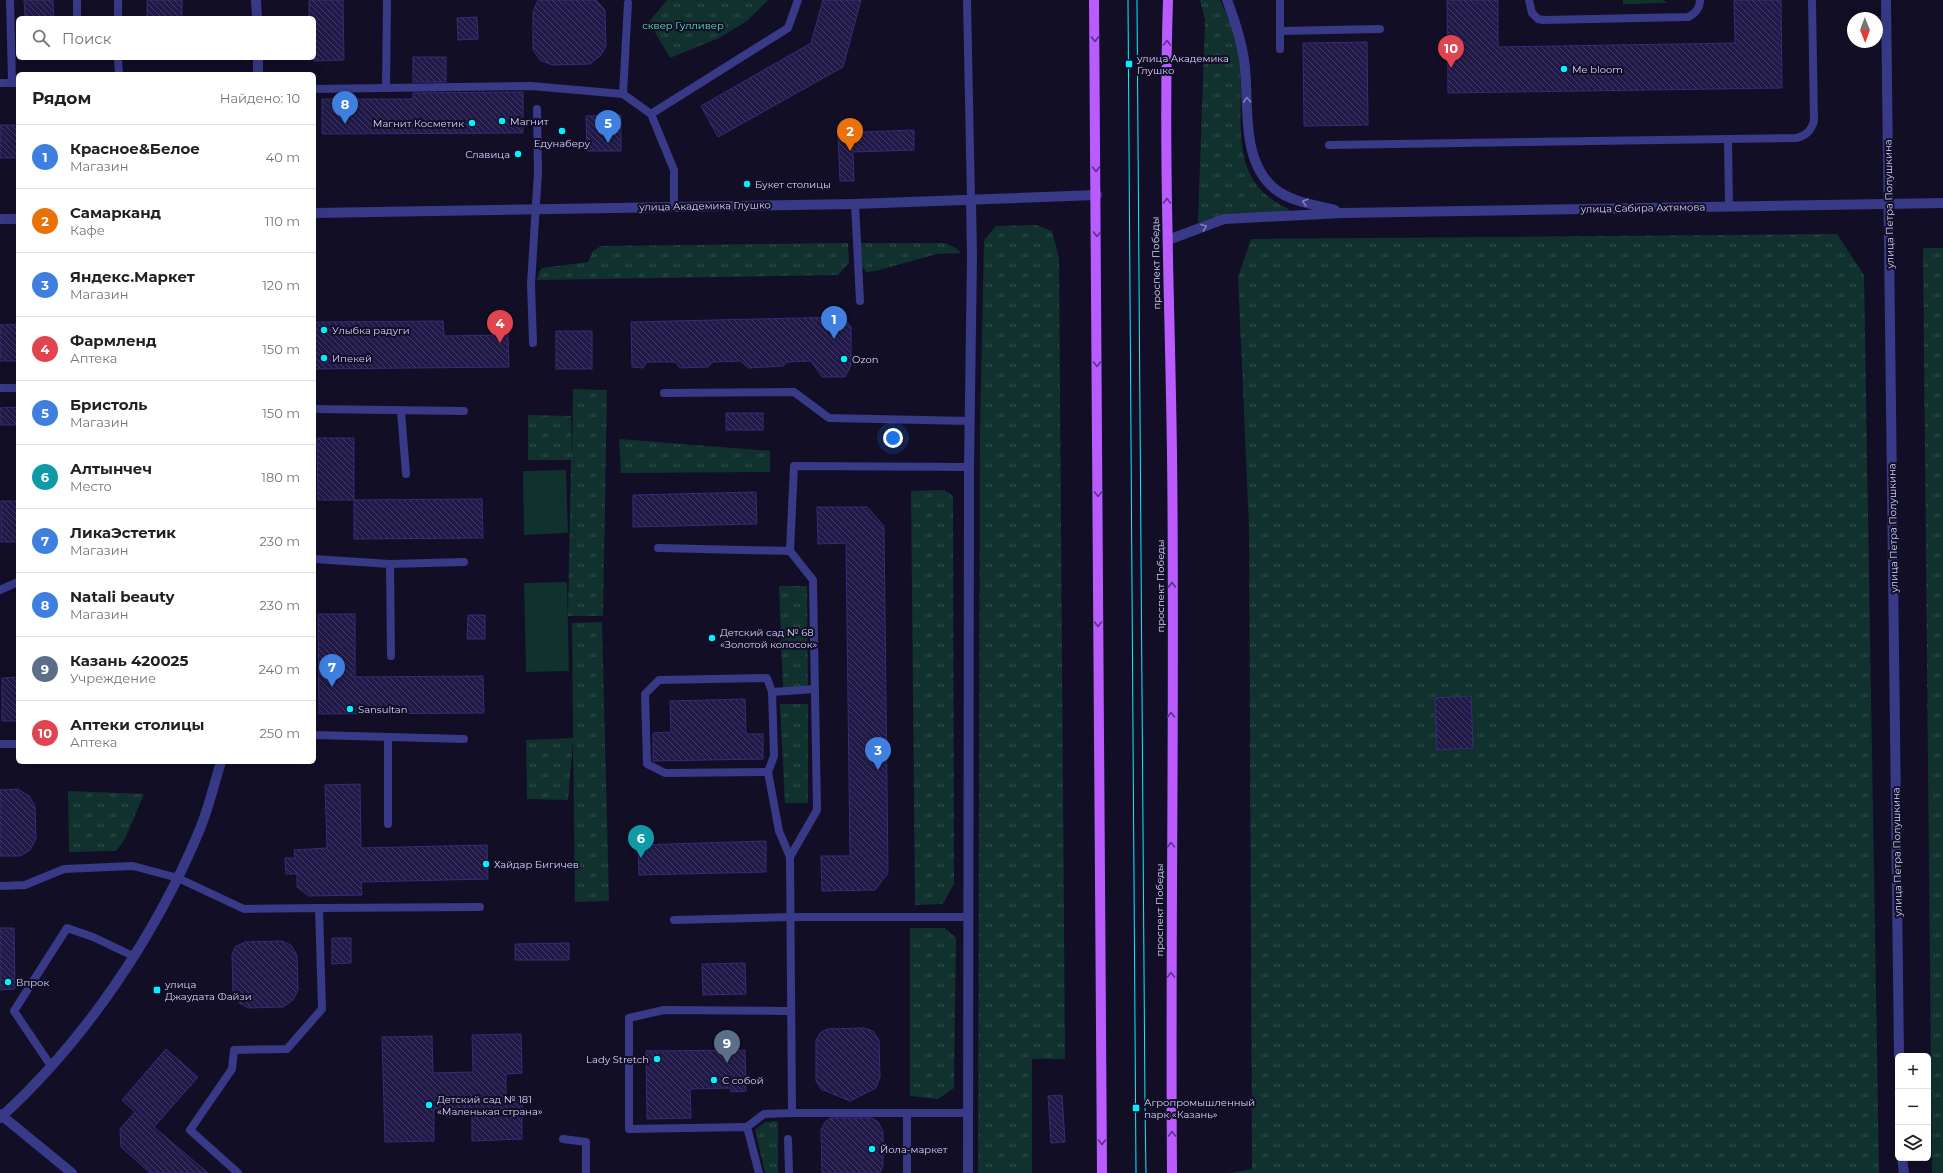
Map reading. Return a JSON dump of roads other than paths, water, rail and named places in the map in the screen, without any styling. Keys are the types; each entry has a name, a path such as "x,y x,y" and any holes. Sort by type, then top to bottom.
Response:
{"main road":[{"path":"1094,0 1098,782 1102,1173"},
{"name":"проспект Победы","path":"1168,0 1168,240 1172,455 1172,1173"}],"street":[{"path":"256,0 257,16"},
{"name":"улица Сабира Ахтямова","path":"1227,0 1245,66 1251,147 1256,166 1267,182 1276,190 1288,197 1342,213"},
{"name":"улица Петра Полушкина","path":"1886,0 1899,1053"},
{"path":"258,60 258,72"},
{"name":"улица Академика Глушко","path":"316,213 855,204 971,201 1096,195"},
{"path":"968,1173 971,201"},
{"name":"улица Сабира Ахтямова","path":"1168,240 1224,219 1342,213 1943,203"},
{"path":"0,219 16,219"},
{"path":"72,1173 1,1116 25,1095 88,1023 134,956 178,878 201,827 220,764"},
{"path":"1902,1161 1904,1173"}],"lane":[{"path":"0,83 15,83 15,31 10,0"},
{"path":"77,0 77,16"},
{"path":"118,0 118,16"},
{"path":"386,87 387,0"},
{"path":"651,114 788,28 798,0"},
{"path":"967,0 971,201"},
{"path":"1280,0 1280,49"},
{"path":"1529,0 1532,13 1543,20 1688,17 1694,14 1699,8 1700,0"},
{"path":"1329,145 1728,140 1802,137 1809,131 1814,121 1812,0"},
{"path":"623,94 628,3"},
{"path":"1280,30 1380,29"},
{"path":"118,60 119,72"},
{"path":"316,89 530,86 623,94 651,114 674,170 674,207"},
{"path":"533,344 531,284 534,209 538,172 537,109"},
{"path":"1728,140 1729,207"},
{"path":"855,204 860,300"},
{"path":"0,388 16,388"},
{"path":"664,393 794,392 829,418 970,421"},
{"path":"316,409 464,411"},
{"path":"402,411 406,474"},
{"path":"790,857 817,810 813,580 790,551 794,466 969,467"},
{"path":"658,548 790,551"},
{"path":"316,559 390,564 464,562"},
{"path":"390,564 391,656"},
{"path":"0,590 16,583"},
{"path":"768,772 664,773 647,764 645,694 659,680 767,678 772,692 774,756 768,772 779,831 790,857 790,1011 792,1113"},
{"path":"772,692 815,689"},
{"path":"316,735 388,738 464,738"},
{"path":"388,738 388,824"},
{"path":"0,744 16,744"},
{"path":"0,886 25,885 64,868 133,866 178,878 244,909 480,907"},
{"path":"238,1173 190,1130 232,1069 234,1050 287,1049 322,1009 319,908"},
{"path":"674,920 790,917 968,917"},
{"path":"51,1066 14,1012 67,928 92,937 134,956"},
{"path":"790,1011 664,1010 628,1018 629,1130 747,1127 764,1114 967,1113"},
{"path":"907,1113 907,1173"},
{"path":"747,1127 759,1173"},
{"path":"563,1139 586,1142 586,1173"},
{"path":"788,1139 788,1173"}],"tram line":[{"path":"1128,0 1136,1173"},
{"path":"1137,0 1146,1173"}],"place":[{"name":"улица Академика Глушко","path":"1129,64"},
{"name":"Аптеки столицы","path":"1451,68"},
{"name":"Me bloom","path":"1564,69"},
{"name":"Магнит","path":"502,121"},
{"name":"Магнит Косметик","path":"472,123"},
{"name":"Natali beauty","path":"345,124"},
{"name":"Едунаберу","path":"562,131"},
{"name":"Бристоль","path":"608,143"},
{"name":"Самарканд","path":"850,151"},
{"name":"Славица","path":"518,154"},
{"name":"Букет столицы","path":"747,184"},
{"name":"Улыбка радуги","path":"324,330"},
{"name":"Красное&Белое","path":"834,339"},
{"name":"Фармленд","path":"500,343"},
{"name":"Ипекей","path":"324,358"},
{"name":"Ozon","path":"844,359"},
{"name":"Детский сад № 68 «Золотой колосок»","path":"712,638"},
{"name":"ЛикаЭстетик","path":"332,687"},
{"name":"Sansultan","path":"350,709"},
{"name":"Яндекс.Маркет","path":"878,770"},
{"name":"Алтынчеч","path":"641,858"},
{"name":"Хайдар Бигичев","path":"486,864"},
{"name":"Впрок","path":"8,982"},
{"name":"улица Джаудата Файзи","path":"157,990"},
{"name":"Lady Stretch","path":"657,1059"},
{"name":"Казань 420025","path":"727,1063"},
{"name":"С собой","path":"714,1080"},
{"name":"Детский сад № 181 «Маленькая страна»","path":"429,1105"},
{"name":"Агропромышленный парк «Казань»","path":"1136,1108"},
{"name":"Йола-маркет","path":"872,1149"}],"park label":[{"name":"сквер Гулливер","path":"683,25"}]}
